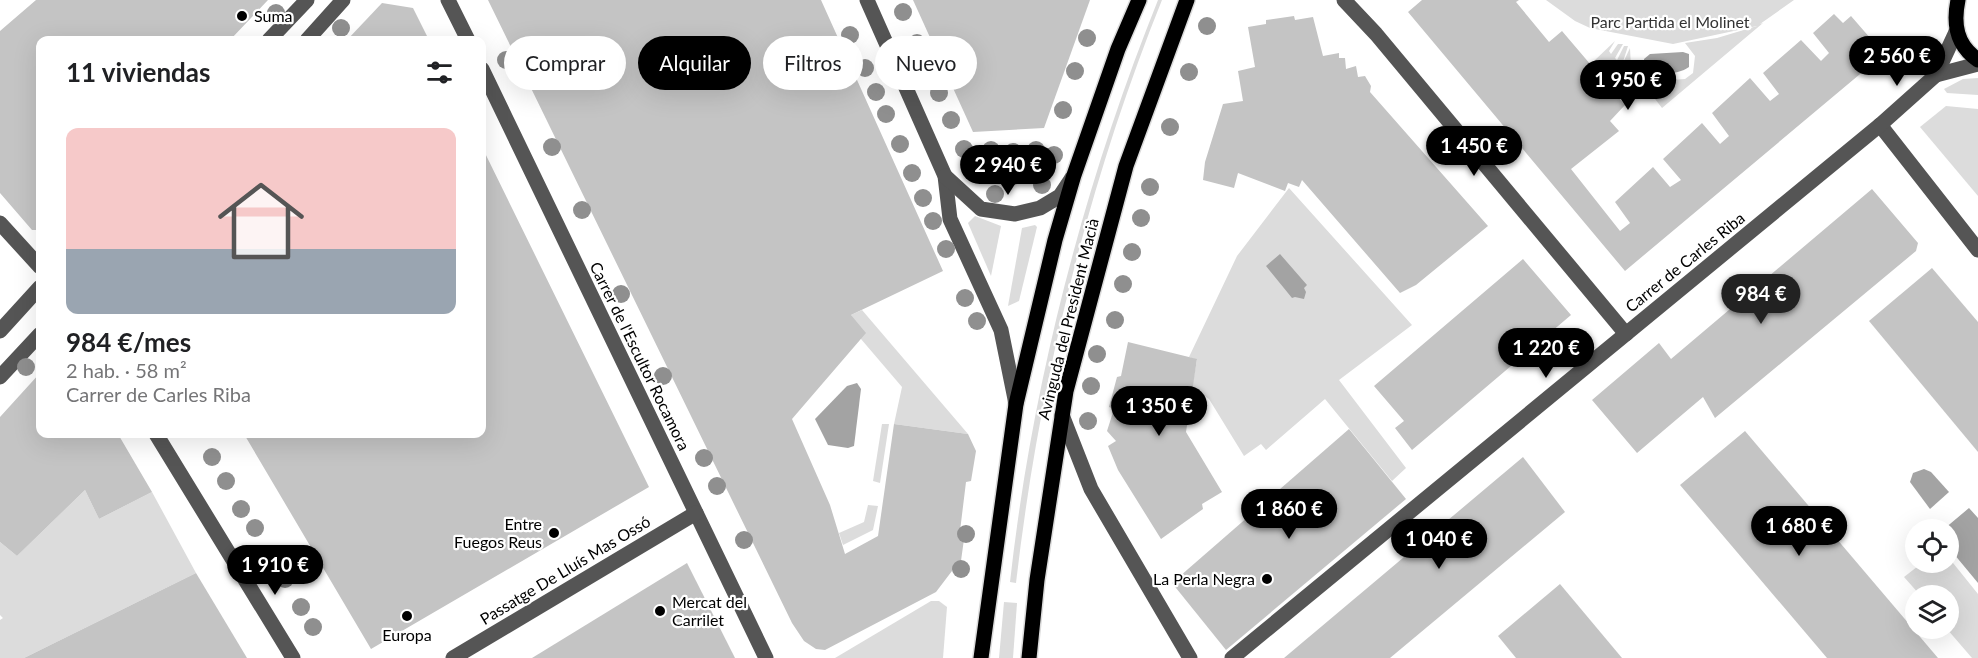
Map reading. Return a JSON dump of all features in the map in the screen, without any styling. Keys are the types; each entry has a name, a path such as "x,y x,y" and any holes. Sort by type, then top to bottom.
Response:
{"main road":[{"name":"Avinguda del President Macià","path":"981,658 1016,404 1055,240 1074,175 1138,0"},
{"name":"Avinguda del President Macià","path":"1029,658 1037,580 1062,415 1096,273 1126,165 1187,0"},
{"path":"1958,0 1954,19 1956,32 1962,45 1978,62"}],"street":[{"path":"273,36 307,0"},
{"path":"311,36 343,0"},
{"path":"448,0 466,36"},
{"path":"867,0 945,176 950,219 1001,330 1016,404"},
{"path":"1344,0 1376,34 1626,334"},
{"name":"Carrer de Carles Riba","path":"1232,658 1880,125 1936,75 1956,32"},
{"name":"Carrer de Carles Riba","path":"1936,75 1978,62"},
{"name":"Carrer de l'Escultor Rocamora","path":"486,77 766,658"},
{"path":"1880,125 1978,250"},
{"path":"945,176 981,209 1015,214 1040,208 1060,196 1074,175"},
{"path":"0,223 36,263"},
{"path":"0,331 36,291"},
{"path":"0,377 36,338"},
{"path":"1062,415 1091,489 1190,658"},
{"path":"158,438 293,658"},
{"name":"Passatge De Lluís Mas Ossó","path":"453,658 696,513"}],"green space":[{"path":"1158,0 1162,0 1111,142 1069,287 1038,434 1016,583 1010,582 1032,433 1064,286 1107,141"},
{"name":"Parc Partida el Molinet","path":"1546,0 1794,0 1760,24 1763,23 1662,108 1645,86 1647,82 1685,79 1693,73 1695,56 1685,43 1717,38 1757,26 1673,44 1590,28 1575,21"},
{"path":"1615,41 1609,51 1611,54 1618,44 1623,44 1615,58 1617,60 1624,46 1628,46 1622,65 1630,48 1631,67 1628,72 1642,90 1642,93 1631,101 1595,60"},
{"path":"1978,78 1978,95 1947,93 1944,89 1963,79"},
{"path":"1946,106 1978,109 1978,196 1920,127"},
{"path":"1289,188 1412,325 1339,380 1406,468 1392,481 1325,399 1266,450 1261,444 1244,456 1209,399 1192,387 1197,360 1189,357 1237,256"},
{"path":"975,216 1001,226 991,276 968,223"},
{"path":"1035,225 1037,227 1019,301 1008,306 1022,228"},
{"path":"862,310 968,434 894,424 902,387 861,339 851,315"},
{"path":"882,424 889,424 880,483 873,481"},
{"path":"85,490 99,519 152,492 196,573 24,658 0,658 0,620 3,618 0,615 0,542 17,556"},
{"path":"868,505 878,506 873,530 843,545 839,533 864,522"},
{"path":"1959,570 1978,594 1978,658 1972,658 1956,639 1959,639 1959,585 1911,585 1904,577 1909,573 1959,573"},
{"path":"931,601 939,601 947,607 943,658 835,658"},
{"path":"1004,602 1017,603 1013,658 999,658"}],"shaded area":[{"path":"1683,52 1689,54 1689,67 1684,70 1660,74 1644,69 1644,59 1650,54"},
{"path":"1280,254 1307,285 1304,288 1306,292 1304,299 1292,298 1266,266"},
{"path":"857,383 861,389 854,446 848,448 828,445 815,419 847,386"},
{"path":"1924,469 1931,472 1949,492 1930,509 1910,482 1913,473"},
{"path":"1969,508 1978,518 1978,583 1959,560 1959,519 1956,519"}],"building":[{"path":"36,0 268,0 234,36 36,36 36,230 32,230 0,193 0,31"},
{"path":"488,0 821,0 837,36 763,36 763,90 862,90 943,271 851,315 866,333 792,419 830,505 845,554 878,536 894,424 968,434 976,451 971,481 966,482 960,531 965,532 960,568 955,567 936,592 825,650 816,649 804,641 792,623 532,90 626,90 626,36 506,36"},
{"path":"913,0 1090,0 1044,128 973,132 954,90 977,90 977,36 929,36"},
{"path":"1422,0 1519,0 1516,2 1549,42 1562,31 1625,105 1610,121 1619,131 1571,169 1620,231 1630,223 1615,202 1653,167 1670,187 1681,180 1663,159 1702,123 1720,144 1729,136 1712,113 1750,78 1770,101 1779,94 1763,73 1801,40 1821,61 1829,53 1813,33 1834,14 1843,23 1851,16 1884,54 1625,271 1408,12"},
{"path":"382,3 413,8 427,36 351,36"},
{"path":"1294,16 1295,20 1313,17 1323,56 1339,53 1339,58 1345,58 1346,69 1356,66 1358,77 1365,76 1371,86 1370,92 1488,226 1416,285 1400,293 1302,180 1299,187 1288,183 1285,191 1238,173 1234,188 1203,180 1205,162 1223,104 1243,101 1238,71 1255,67 1248,27 1266,24 1266,20"},
{"path":"486,155 649,487 371,649 246,438 486,438"},
{"path":"1872,189 1918,243 1916,251 1715,418 1703,397 1637,453 1592,400 1659,343 1671,359"},
{"path":"1523,259 1571,315 1412,450 1395,428 1404,421 1374,386"},
{"path":"1932,268 1978,322 1978,452 1869,321"},
{"path":"1128,342 1197,359 1186,432 1222,492 1202,504 1203,509 1161,539 1118,470 1108,446 1116,441 1107,431 1114,409 1109,407 1117,377 1121,376"},
{"path":"36,377 36,438 120,438 152,492 99,519 85,490 17,556 0,542 0,417"},
{"path":"1349,429 1406,499 1226,650 1172,583"},
{"path":"1745,431 1905,619 1905,639 1922,639 1938,658 1827,658 1680,485"},
{"path":"1523,457 1565,512 1390,658 1284,658"},
{"name":"Mercat del Carrilet","path":"687,563 735,658 532,658"},
{"path":"196,573 247,658 24,658"},
{"path":"1560,584 1622,658 1516,658 1498,636"}],"place":[{"name":"Suma","path":"242,16"},
{"name":"Entre Fuegos Reus","path":"554,533"},
{"name":"La Perla Negra","path":"1267,579"},
{"name":"Mercat del Carrilet","path":"660,611"},
{"name":"Europa","path":"407,616"}]}
